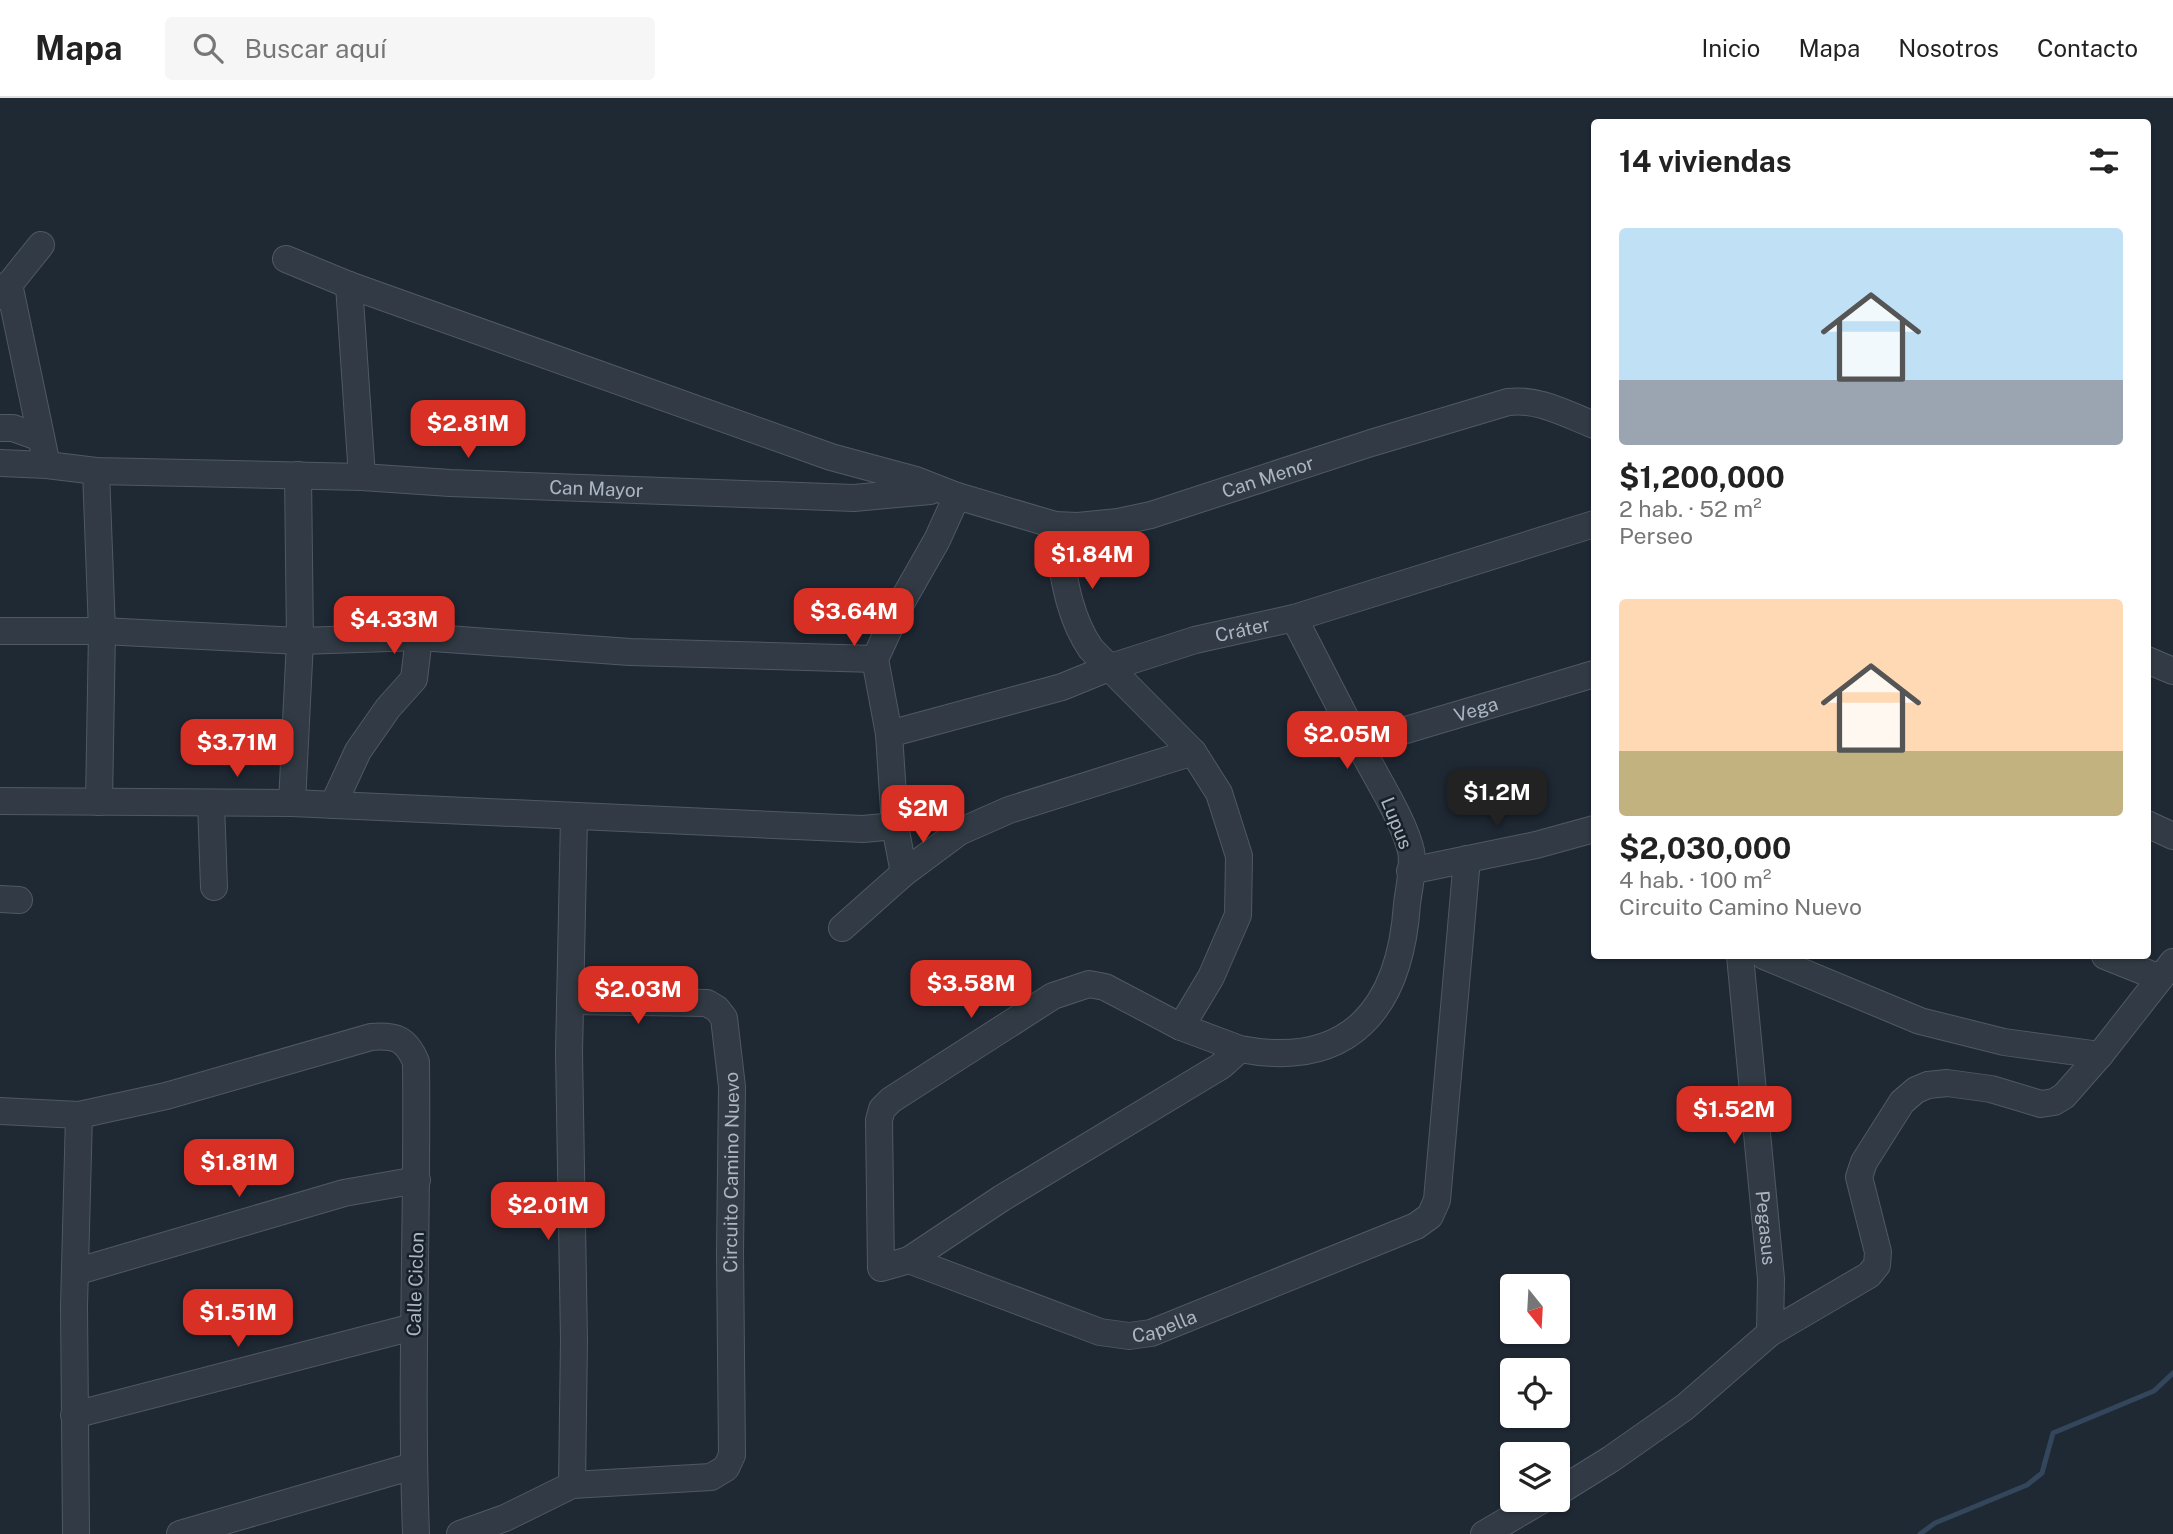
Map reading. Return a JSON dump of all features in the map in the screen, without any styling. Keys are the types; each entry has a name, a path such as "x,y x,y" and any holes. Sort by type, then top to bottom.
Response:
{"street":[{"path":"41,245 4,290 47,465"},
{"name":"Can Menor","path":"286,259 349,285 831,457 916,480 948,493 1055,525 1118,522 1151,515 1371,443 1508,402 1523,400 1541,404 1591,424"},
{"path":"349,285 362,477"},
{"path":"0,428 13,428 41,438"},
{"name":"Can Mayor","path":"0,463 96,471 362,477 450,483 854,498 948,493"},
{"path":"96,471 103,631 99,802"},
{"path":"292,803 300,641 298,475"},
{"path":"904,873 895,826 889,734 875,659 900,605 937,540 948,493"},
{"path":"1055,525 1070,607 1079,631 1091,649 1192,752 1219,793 1239,856 1238,915 1211,978 1181,1027"},
{"name":"Cráter","path":"889,734 1062,687 1111,667 1195,640 1294,618 1591,525"},
{"name":"Lupus","path":"909,1260 881,1268 879,1120 882,1109 891,1100 1053,996 1073,987 1089,984 1105,987 1181,1027 1240,1049 1264,1053 1324,1048 1346,1038 1381,1000 1390,985 1406,923 1411,852 1392,806 1294,618"},
{"path":"0,631 103,631 300,641 419,638 630,652 875,659"},
{"path":"333,805 358,751 388,708 414,679 419,638"},
{"path":"2151,662 2173,671"},
{"name":"Vega","path":"1359,744 1591,675"},
{"path":"842,928 904,873 958,832 1009,810 1192,752"},
{"path":"0,801 292,803 863,829 895,826"},
{"path":"211,803 214,887"},
{"path":"460,1534 505,1518 572,1485 574,1340 570,1001 574,817"},
{"path":"2151,826 2173,836"},
{"path":"1410,871 1536,845 1591,830"},
{"name":"Capella","path":"909,1260 1100,1332 1129,1336 1151,1333 1416,1226 1430,1216 1437,1200 1467,859"},
{"name":"Pegasus","path":"1740,959 1771,1279 1770,1333"},
{"path":"1771,959 1920,1021 2004,1042 2100,1055"},
{"path":"1570,1485 1685,1407 1770,1333 1869,1275 1877,1265 1878,1252 1859,1177 1864,1162 1902,1102 1916,1090 1928,1085 1947,1083 1991,1089 2041,1104 2054,1102 2064,1096 2100,1055 2166,970 2118,959"},
{"name":"Circuito Camino Nuevo","path":"570,1001 708,1003 724,1018 733,1087 730,1252 732,1455 726,1468 712,1477 572,1485"},
{"name":"Calle Ciclon","path":"79,1115 166,1096 371,1037 401,1039 411,1048 416,1062 417,1180 413,1327 416,1534"},
{"path":"909,1260 1002,1198 1221,1066 1240,1049"},
{"path":"0,1111 79,1115 75,1272 76,1534"},
{"path":"75,1272 344,1193 417,1180"},
{"path":"74,1415 413,1327"},
{"path":"180,1534 413,1466"},
{"path":"1484,1534 1522,1512"}],"waterway":[{"path":"1920,1534 1935,1523 2027,1485 2042,1473 2053,1433 2154,1391 2173,1373"}]}
